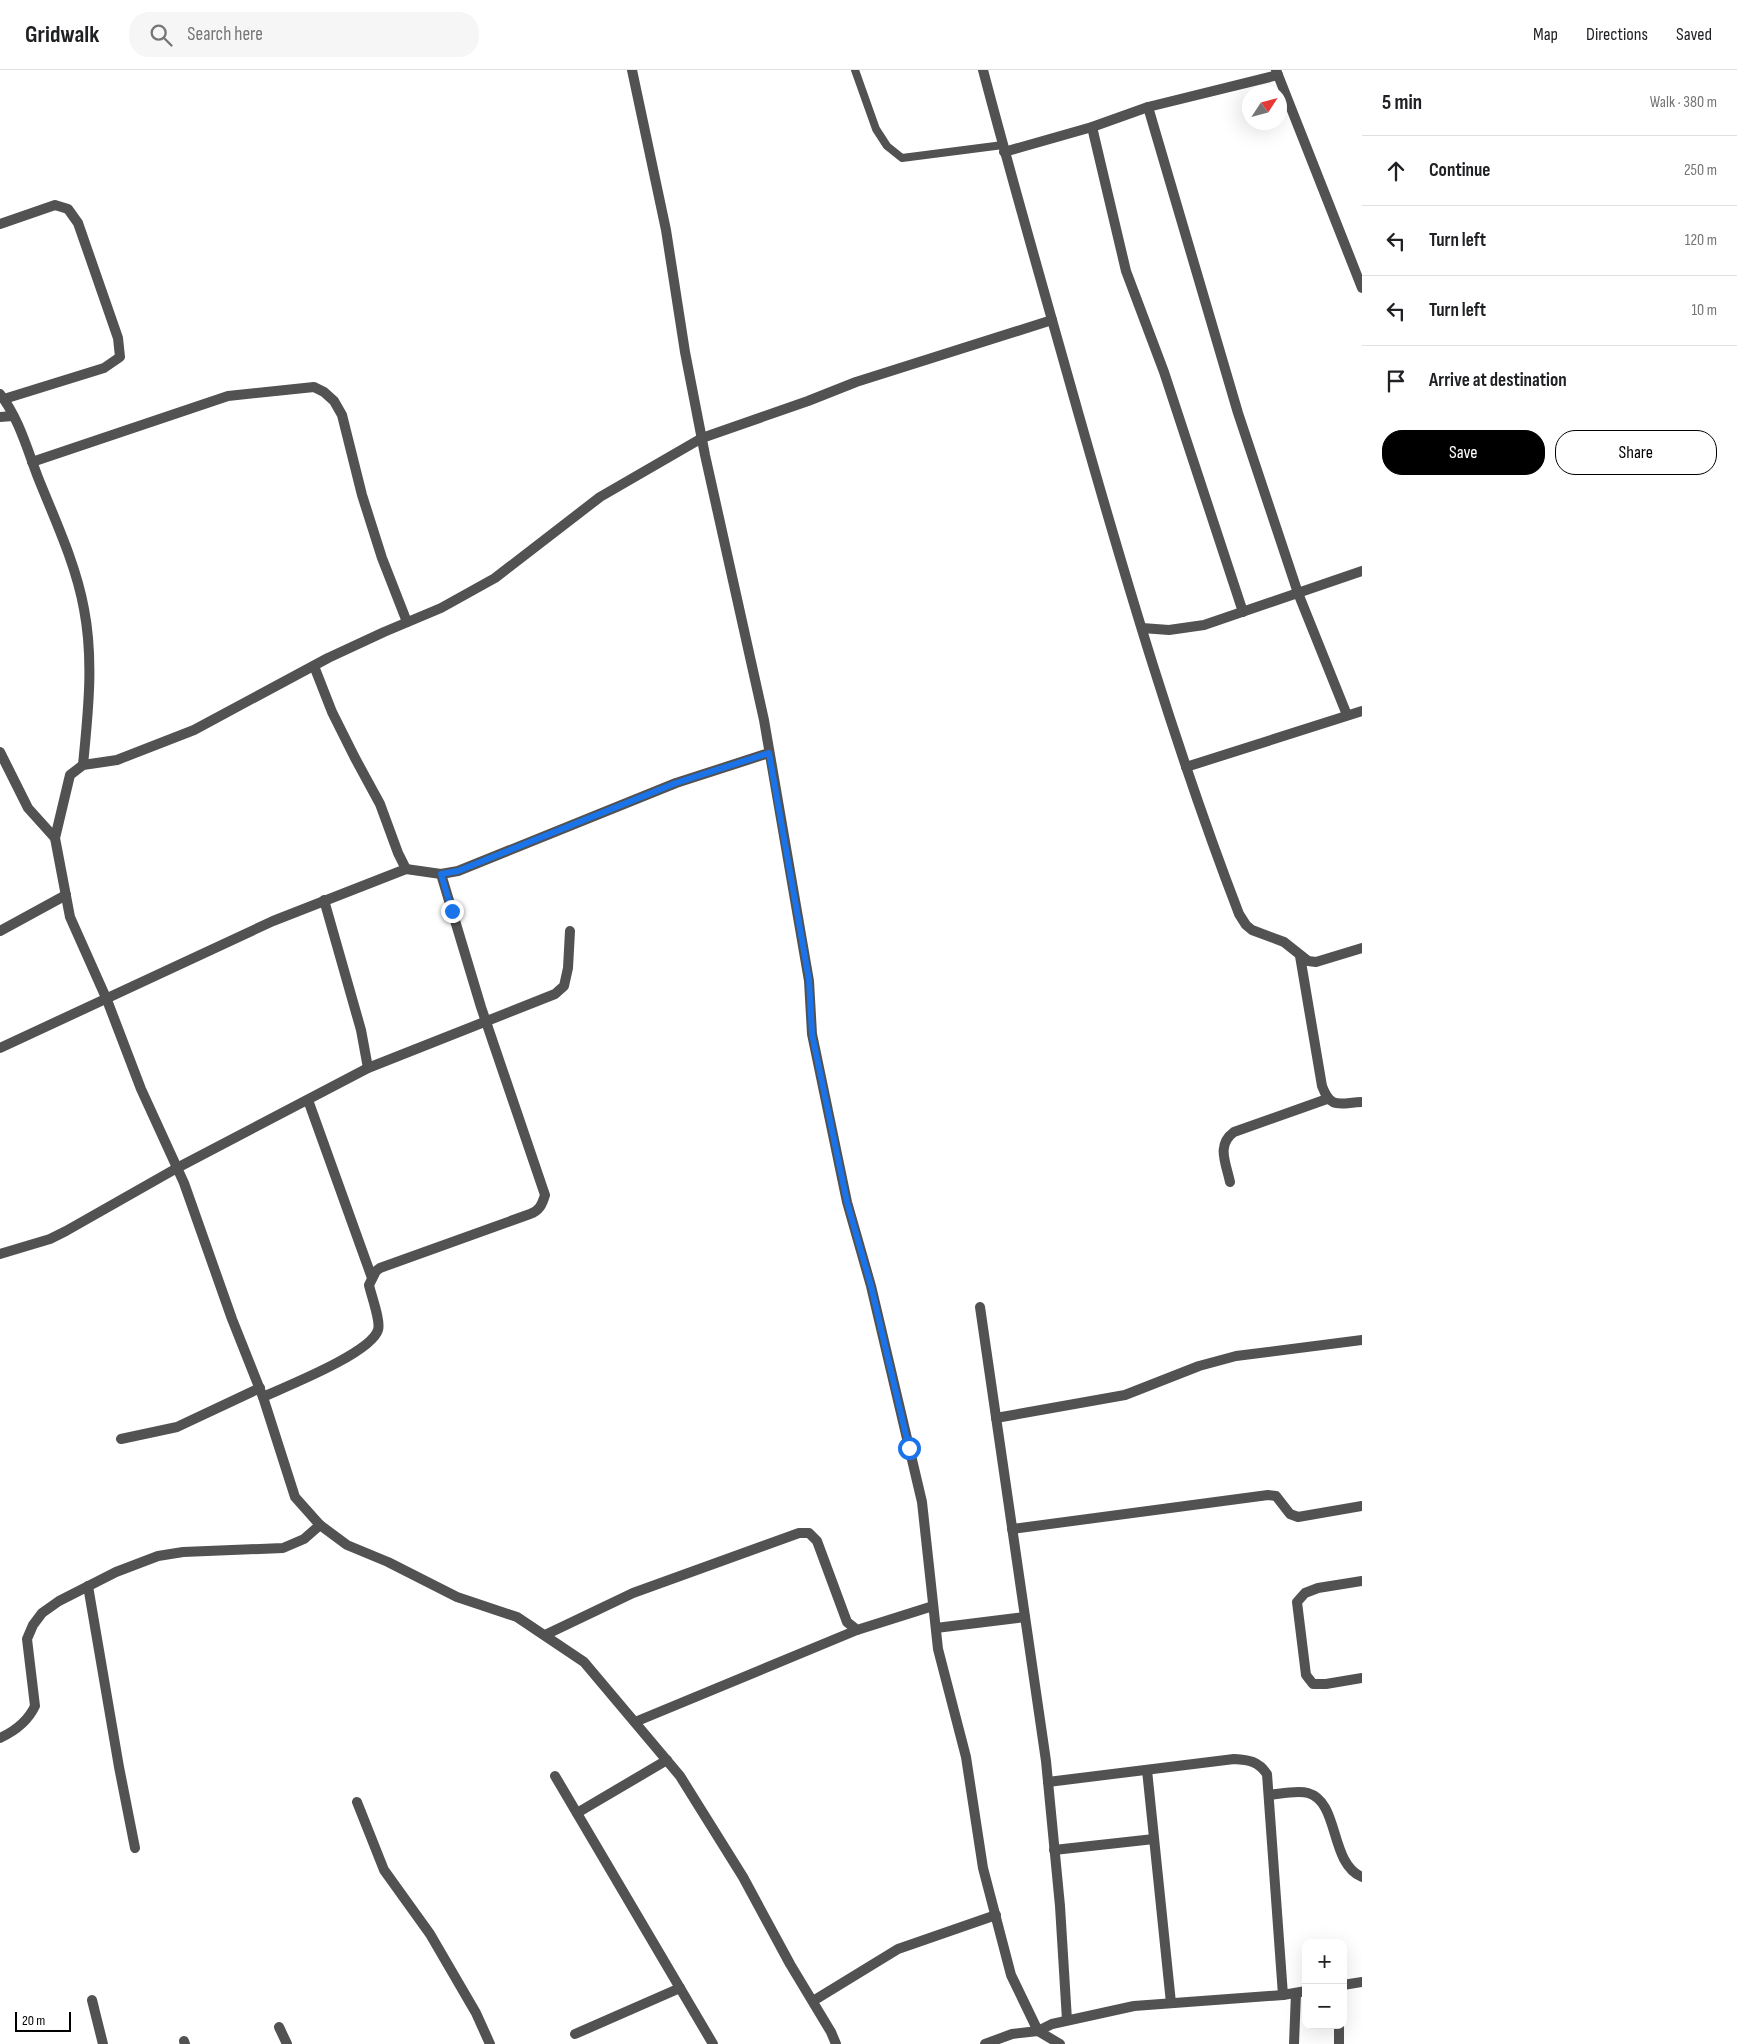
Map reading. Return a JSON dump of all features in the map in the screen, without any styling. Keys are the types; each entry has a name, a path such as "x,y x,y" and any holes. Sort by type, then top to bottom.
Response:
{"street":[{"path":"632,70 666,230 685,352 702,438 769,753 809,980 812,1034 847,1202 871,1286 922,1502 938,1649 966,1757 983,1868 1011,1974 1038,2031 1060,2044"},
{"path":"986,71 1004,148 1128,588 1206,827 1239,914 1252,930 1284,942 1308,961 1316,962 1362,948"},
{"path":"1004,148 1092,127 1148,107 1277,73 1359,272 1362,288"},
{"path":"1148,107 1238,413 1298,593 1347,715"},
{"path":"1092,127 1126,270 1164,372 1243,612"},
{"path":"0,224 55,205 68,209 78,223 118,338 120,356 104,368 2,396 13,416 71,562 84,608 89,646 89,693 83,765"},
{"path":"836,2044 743,1877 680,1776 584,1662 517,1617 456,1597 388,1562 347,1545 320,1525 295,1497 262,1392 232,1319 177,1168 141,1089 107,1000 70,917 55,838 70,775 83,765 117,760 194,730 314,666 441,608 494,578 600,497 702,438 856,382 1052,320"},
{"path":"32,462 228,396 314,387 324,392 334,401 342,415 367,513 407,622"},
{"path":"0,418 13,416"},
{"path":"1142,628 1169,630 1204,625 1362,571"},
{"path":"314,666 332,712 354,758 380,804 406,869"},
{"path":"1186,767 1362,710"},
{"path":"0,752 28,808 55,838"},
{"path":"0,1048 107,1000 273,921 324,900 406,869 441,874 458,871 676,783 769,753"},
{"path":"121,1439 177,1427 356,1353 376,1334 379,1328 369,1285 380,1268 536,1212 543,1203 545,1195 486,1021 441,874"},
{"path":"0,932 66,895"},
{"path":"324,900 361,1030 368,1068"},
{"path":"0,1254 50,1239 66,1231 177,1168 368,1068 555,994 564,986 568,968 570,931"},
{"path":"1300,956 1322,1086 1327,1099 1332,1103 1362,1102"},
{"path":"1230,1182 1223,1147 1226,1138 1234,1132 1327,1099"},
{"path":"308,1100 372,1278"},
{"path":"980,1307 1048,1782 1060,1906 1068,2020"},
{"path":"996,1418 1125,1395 1199,1366 1236,1356 1362,1340"},
{"path":"1012,1529 1268,1495 1276,1496 1290,1514 1298,1517 1362,1506"},
{"path":"0,1738 10,1734 23,1723 35,1706 27,1639 33,1624 42,1613 59,1601 116,1572 158,1556 183,1552 270,1549 292,1546 304,1539 320,1525"},
{"path":"544,1636 633,1593 799,1533 809,1533 817,1541 847,1622 857,1630"},
{"path":"1362,1581 1318,1588 1305,1593 1297,1602 1306,1675 1313,1684 1326,1684 1362,1678"},
{"path":"88,1586 135,1848"},
{"path":"634,1722 857,1630 934,1606"},
{"path":"936,1628 1025,1617"},
{"path":"1048,1782 1234,1759 1249,1760 1260,1764 1267,1774 1269,1794 1283,1995"},
{"path":"577,1813 667,1760"},
{"path":"1147,1770 1171,2003"},
{"path":"555,1776 713,2044"},
{"path":"1269,1794 1306,1792 1316,1796 1324,1805 1345,1864 1354,1874 1362,1877"},
{"path":"358,1802 384,1870 430,1934 476,2013 490,2044"},
{"path":"1054,1850 1154,1839"},
{"path":"813,2001 898,1949 996,1915"},
{"path":"1347,1984 1362,1982"},
{"path":"575,2034 680,1988"},
{"path":"984,2044 1012,2034 1038,2031 1052,2024 1134,2006 1301,1992 1294,2044"},
{"path":"92,2000 103,2044"},
{"path":"279,2026 287,2044"},
{"path":"1339,2029 1339,2044"}],"lane":[{"path":"855,70 876,129 886,146 902,158 1004,148"}],"route":[{"path":"452,911 441,874 458,871 676,783 769,753 809,980 812,1034 847,1202 871,1286 909,1448"}]}
